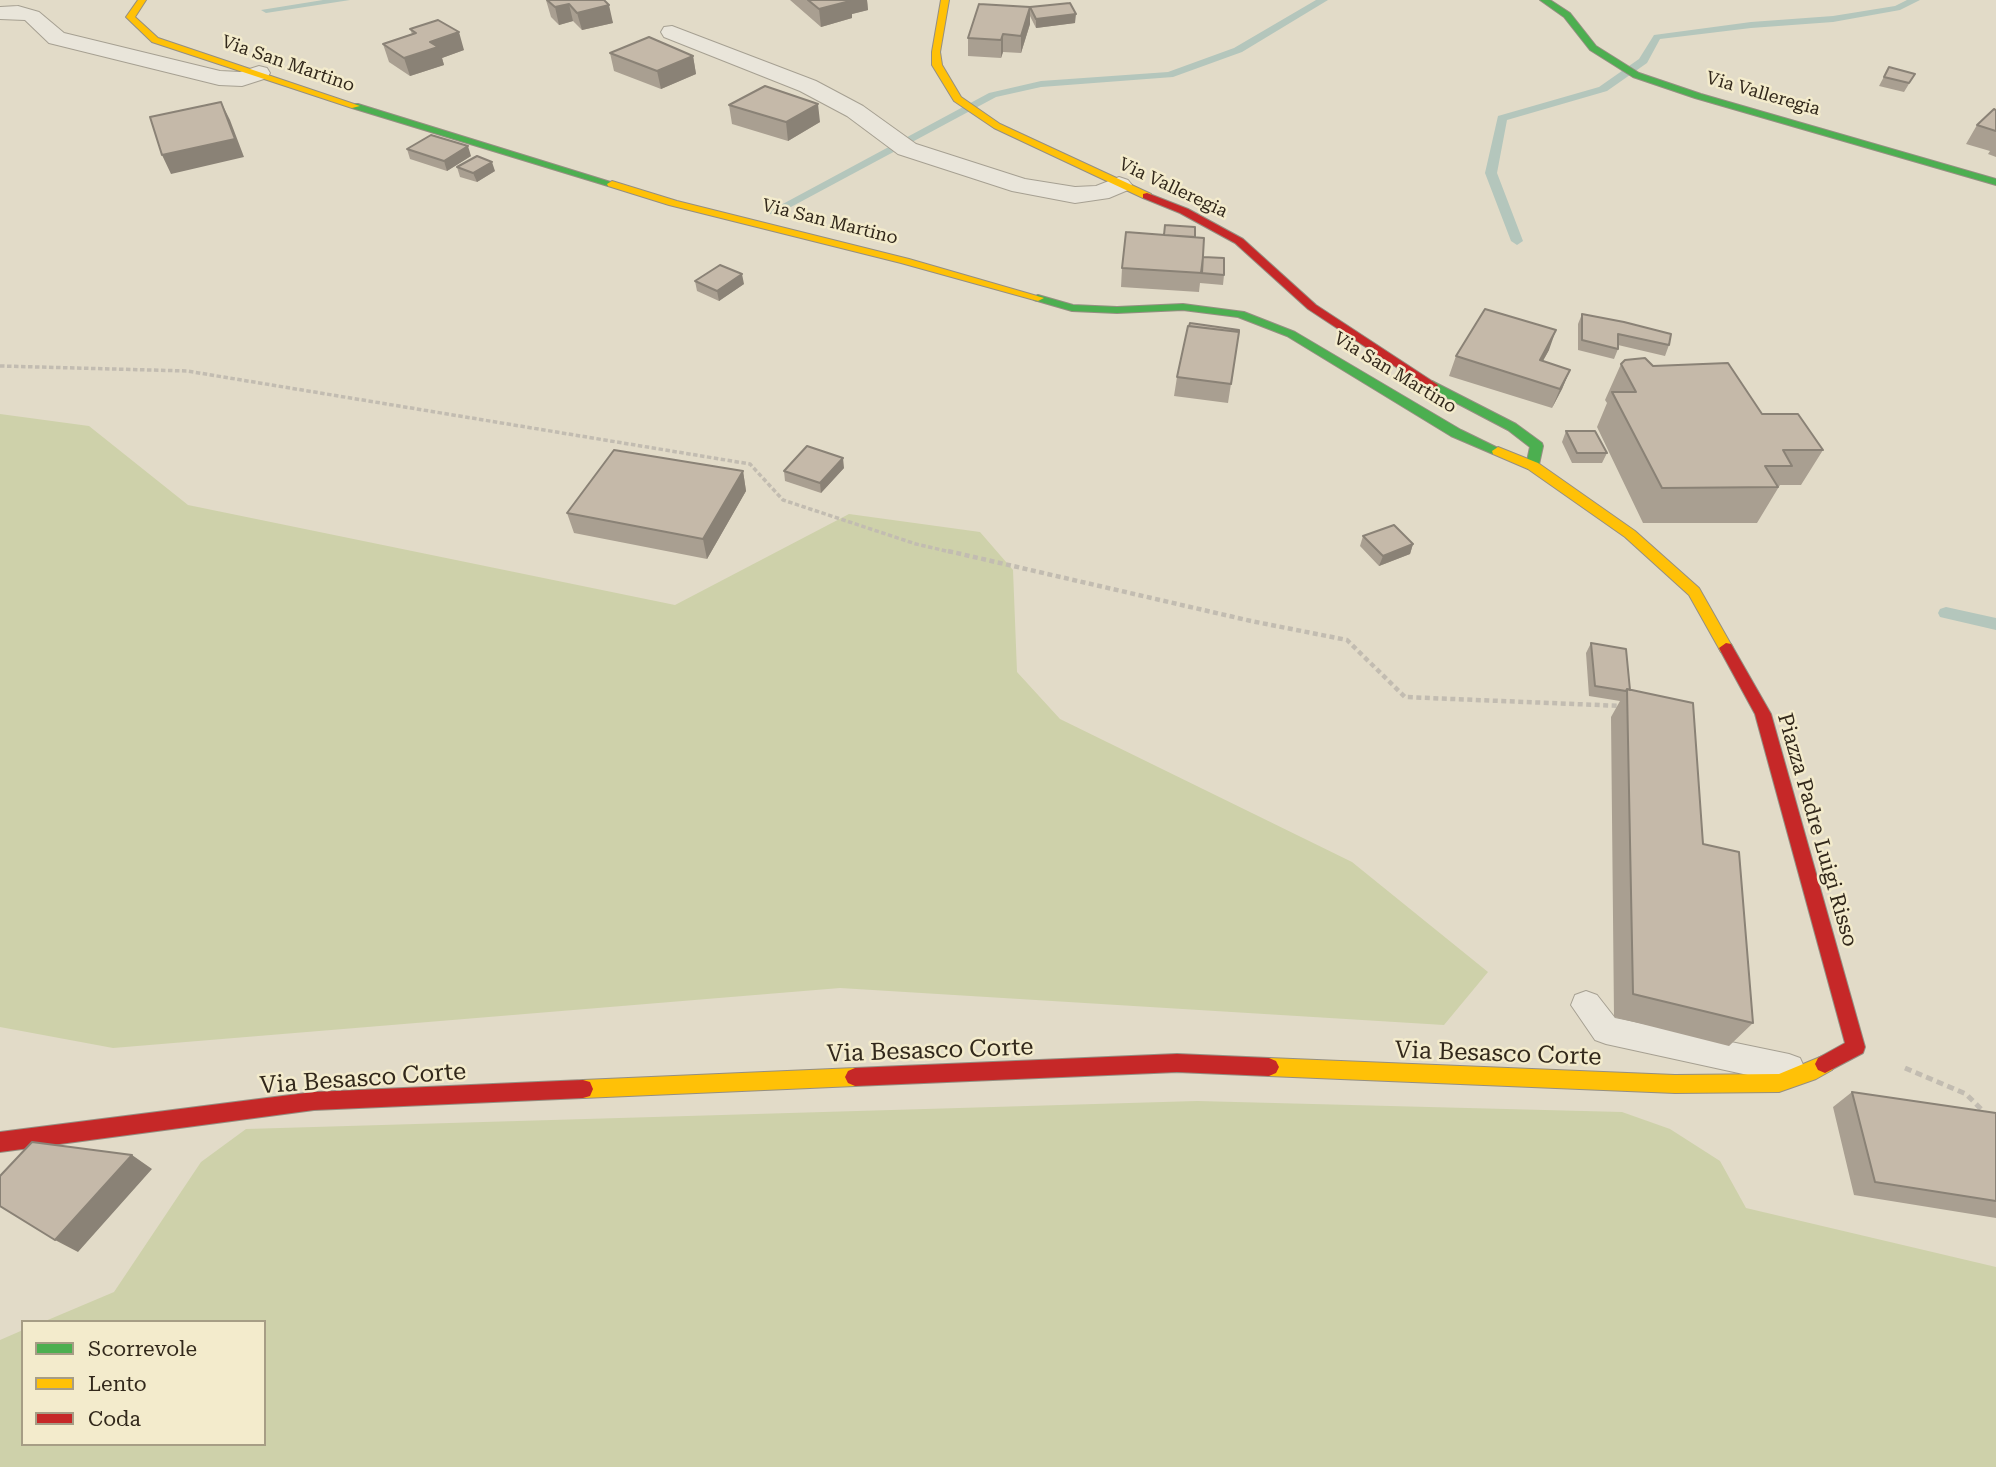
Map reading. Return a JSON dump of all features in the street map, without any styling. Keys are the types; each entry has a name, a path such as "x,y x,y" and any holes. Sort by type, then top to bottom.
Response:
{"street":[{"name":"Via San Martino","path":"142,0 130,17 155,40 376,113 673,203 905,261 1072,308 1117,310 1183,307 1240,314 1291,334 1456,433 1533,466"},
{"name":"Via Valleregia","path":"945,0 936,52 937,65 957,99 997,126 1119,185 1184,211 1239,241 1312,307 1431,385 1512,427 1537,446 1533,466"},
{"name":"Via Valleregia","path":"1544,0 1567,15 1593,48 1636,75 1698,96 1996,182"},
{"path":"0,13 18,12 32,16 57,38 219,78 242,79 259,73"},
{"path":"672,32 808,86 855,111 907,149 1021,186 1075,195 1100,193 1119,185"},
{"name":"Piazza Padre Luigi Risso","path":"1533,466 1630,534 1694,592 1763,714 1856,1047"},
{"name":"Via Besasco Corte","path":"0,1142 314,1101 1163,1064 1675,1084 1779,1083 1809,1073 1856,1047"}],"lane":[{"path":"1586,1005 1606,1030 1809,1073"}],"path":[{"path":"0,366 187,371 750,464 783,500 916,544 1238,618 1347,640 1405,696 1630,706"},
{"path":"1856,1047 1966,1094 1990,1117"}],"green space":[{"path":"0,414 89,426 188,505 675,605 849,514 980,532 1013,570 1017,672 1060,719 1352,862 1488,972 1444,1025 840,988 113,1048 0,1027"},
{"path":"1197,1101 1622,1112 1670,1129 1720,1161 1746,1208 1996,1267 1996,1467 0,1467 0,1340 21,1331 21,1446 266,1446 266,1320 48,1320 114,1292 201,1162 246,1129"}],"building":[{"path":"547,0 604,0 609,5 577,13 569,4 555,7"},
{"path":"808,0 849,0 850,1 819,9"},
{"path":"1070,3 1076,14 1036,19 1030,7"},
{"path":"979,4 1030,7 1021,36 1003,34 1001,40 968,38"},
{"path":"438,20 459,32 430,42 438,47 404,58 383,44 416,33 410,29"},
{"path":"649,37 693,56 657,71 610,53"},
{"path":"1889,67 1915,74 1909,83 1884,77"},
{"path":"765,86 818,104 786,122 729,105"},
{"path":"221,102 235,139 162,155 150,117"},
{"path":"1994,109 1996,131 1977,125"},
{"path":"431,135 468,146 444,161 407,149"},
{"path":"477,156 492,162 473,173 457,167"},
{"path":"1165,225 1195,227 1195,237 1164,235"},
{"path":"1126,232 1204,238 1202,273 1122,268"},
{"path":"1203,257 1224,258 1224,275 1201,273"},
{"path":"720,265 742,274 717,291 695,281"},
{"path":"1485,309 1556,330 1540,360 1570,370 1560,389 1456,356"},
{"path":"1582,314 1671,334 1669,345 1618,334 1618,349 1582,340"},
{"path":"1190,323 1239,330 1239,332 1189,326"},
{"path":"1188,326 1239,332 1231,384 1177,377"},
{"path":"1645,358 1653,366 1728,363 1762,414 1798,414 1823,450 1783,450 1792,466 1765,466 1778,487 1662,488 1612,392 1636,392 1621,364 1625,360"},
{"path":"1566,431 1595,431 1607,453 1577,453"},
{"path":"807,446 843,458 820,483 784,471"},
{"path":"614,450 743,471 703,539 567,513"},
{"path":"1394,525 1413,544 1383,556 1363,536"},
{"path":"1591,643 1626,649 1630,690 1595,686"},
{"path":"1627,689 1693,703 1703,844 1739,852 1753,1023 1633,994"},
{"path":"1852,1092 1996,1113 1996,1201 1875,1182"},
{"path":"32,1142 132,1155 55,1240 0,1206 0,1176"}],"waterway":[{"path":"266,10 345,0"},
{"path":"772,213 993,95 1041,84 1169,75 1238,50 1323,0"},
{"path":"1517,241 1491,173 1502,118 1603,89 1643,61 1657,37 1751,25 1833,19 1897,8 1915,0"},
{"path":"1946,613 1996,624"}],"traffic: fast":[{"path":"1544,0 1567,15 1593,48 1636,75 1698,96 1996,182"},
{"path":"355,106 612,184"},
{"path":"1038,298 1072,308 1117,310 1183,307 1240,314 1291,334 1456,433 1498,451"},
{"path":"1432,385 1512,427 1537,446 1533,466"}],"traffic: slow":[{"path":"142,0 130,17 155,40 355,106"},
{"path":"945,0 936,52 937,65 957,99 997,126 1147,196"},
{"path":"612,184 673,203 905,261 1038,298"},
{"path":"1498,451 1533,466 1630,534 1694,592 1726,648"},
{"path":"1269,1067 1675,1084 1779,1083 1809,1073 1825,1064"},
{"path":"583,1089 855,1077"}],"traffic: jam":[{"path":"1147,196 1184,211 1239,241 1312,307 1432,385"},
{"path":"1726,648 1763,714 1856,1047 1825,1064"},
{"path":"855,1077 1177,1063 1269,1067"},
{"path":"0,1142 314,1101 583,1089"}]}
